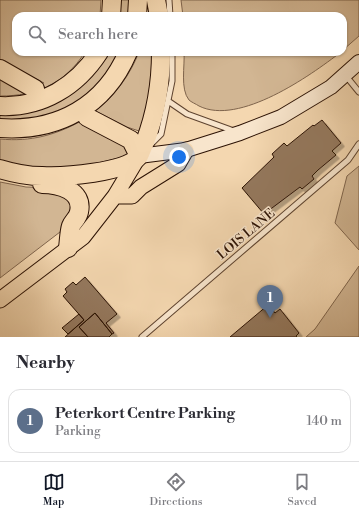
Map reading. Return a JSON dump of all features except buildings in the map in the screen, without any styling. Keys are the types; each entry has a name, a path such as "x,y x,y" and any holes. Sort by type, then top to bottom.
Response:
{"highway":[{"path":"111,12 112,0"},
{"path":"137,12 138,0"},
{"path":"156,0 158,12"},
{"path":"0,106 24,105 57,94 80,77 96,56"},
{"path":"0,128 28,128 44,126 57,122 82,109 105,90 114,79 126,56"},
{"path":"0,169 27,175 53,176 107,170 128,164 139,156 148,132 157,98 161,56"},
{"path":"0,69 35,89"},
{"path":"87,117 131,140 139,156"},
{"path":"0,178 20,182 53,184 71,191 76,196 79,211 72,226 68,248"}],"main road":[{"path":"0,300 83,237 115,196 139,156 186,150 240,133 292,111 331,87 359,62"},
{"path":"115,196 132,196 141,187 178,164 186,150"}],"lane":[{"path":"169,0 170,12"},
{"path":"139,156 161,134 172,81 172,56"},
{"path":"344,75 359,92"},
{"path":"168,100 175,107 204,122 240,133"},
{"name":"LOIS LANE","path":"142,337 348,160 359,144"}],"shaded area":[{"path":"0,0 101,0 100,12 12,12 12,56 82,56 59,80 37,91 26,94 0,96 0,76 30,92 44,83 0,60"},
{"path":"121,0 130,0 130,12 120,12"},
{"path":"181,0 359,0 359,36 347,46 347,12 182,12"},
{"path":"106,56 118,56 108,72 100,81 70,107 49,116 0,122 0,115 34,111 50,106 64,99 76,91 99,67"},
{"path":"137,56 156,56 142,132 127,127 95,111 115,92 131,69"},
{"path":"184,56 336,56 293,85 273,96 253,104 234,109 215,110 199,106 189,100 186,95 184,84"},
{"path":"83,120 129,150 127,156 81,167 46,169 0,162 0,139 11,140 43,136 63,130"},
{"path":"359,166 359,250 335,223 347,176"},
{"path":"0,182 26,187 56,188 71,202 69,221 60,232 0,278"},
{"path":"359,266 359,337 306,337 315,329"}],"tunnel":[{"path":"37,90 87,117"}],"place":[{"name":"Peterkort Centre Parking","path":"270,318"}]}
